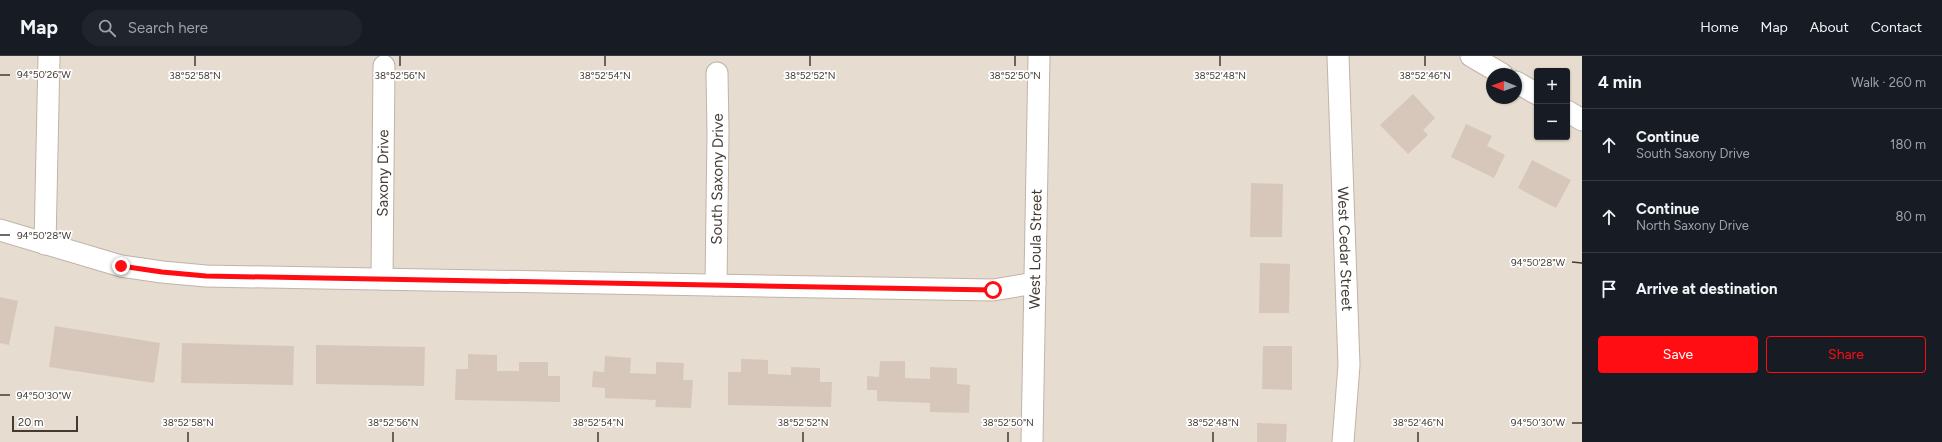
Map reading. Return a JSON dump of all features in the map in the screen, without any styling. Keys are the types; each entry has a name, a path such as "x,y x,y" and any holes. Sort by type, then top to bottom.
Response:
{"street":[{"name":"West Loula Street","path":"1032,442 1039,56"},
{"name":"West Cedar Street","path":"1338,56 1349,365 1343,442"},
{"path":"1471,56 1492,68"},
{"path":"45,244 49,57"},
{"name":"Saxony Drive","path":"382,279 384,66"},
{"name":"South Saxony Drive","path":"716,285 718,132 717,73"},
{"path":"1522,85 1534,92"},
{"path":"1570,113 1582,120"},
{"path":"0,230 121,266 206,276 993,290 1035,283"}],"shaded area":[{"path":"0,56 1582,56 1582,442 0,442"}],"building":[{"path":"1413,94 1435,118 1423,130 1428,135 1408,154 1380,125"},
{"path":"1466,124 1492,136 1487,146 1505,155 1494,178 1451,157"},
{"path":"1532,160 1571,180 1556,208 1518,188"},
{"path":"1251,183 1283,184 1282,237 1250,237"},
{"path":"1260,263 1290,264 1289,313 1259,313"},
{"path":"0,297 18,301 9,345 0,343"},
{"path":"55,326 160,343 154,383 49,367"},
{"path":"182,343 294,346 293,385 181,383"},
{"path":"316,345 425,347 424,386 316,384"},
{"path":"1263,346 1292,346 1292,390 1262,389"},
{"path":"468,354 497,355 497,371 519,371 519,362 548,362 548,376 560,376 560,402 455,400 456,369 468,369"},
{"path":"605,356 631,358 630,373 656,374 656,362 684,363 683,380 693,380 691,408 655,407 656,400 605,398 605,388 592,387 593,371 604,372"},
{"path":"741,359 768,360 768,374 791,375 791,367 820,368 820,382 832,382 831,407 728,405 728,372 741,372"},
{"path":"880,361 905,361 905,378 930,379 930,367 957,368 957,384 970,385 969,413 930,412 930,403 877,401 877,390 867,390 867,376 879,377"},
{"path":"1257,423 1287,424 1286,442 1257,442"}],"route":[{"path":"121,266 206,276 993,290"}]}
